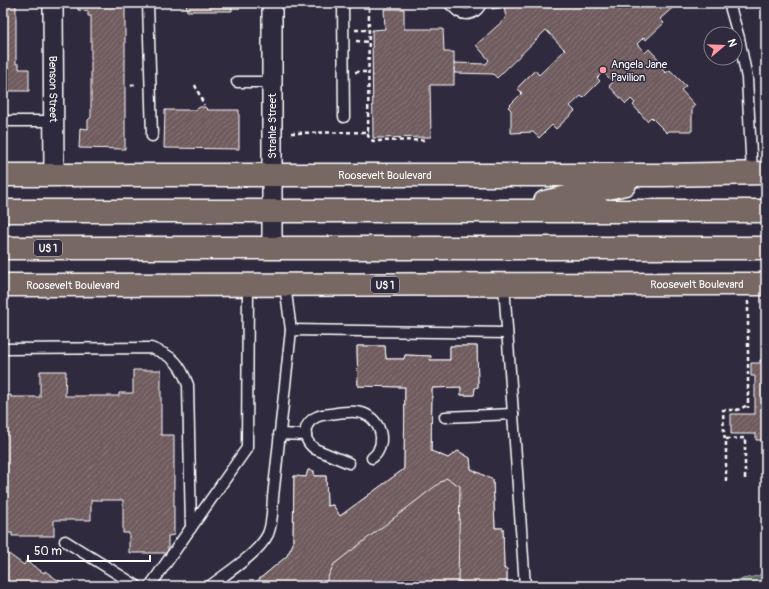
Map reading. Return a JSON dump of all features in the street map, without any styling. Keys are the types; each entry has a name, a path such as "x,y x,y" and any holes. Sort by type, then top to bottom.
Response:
{"highway":[{"name":"Roosevelt Boulevard","path":"3,175 663,175 759,173"},
{"path":"508,211 663,175"},
{"path":"3,211 766,211"},
{"name":"US 1","path":"3,248 766,248"},
{"name":"Roosevelt Boulevard","path":"3,285 766,284"}],"street":[{"name":"Benson Street","path":"53,3 54,175"},
{"name":"Strahle Street","path":"272,3 272,248"}],"lane":[{"path":"148,3 152,136"},
{"path":"343,3 344,117"},
{"path":"449,3 459,12 468,14 477,10 481,3"},
{"path":"729,3 739,38 747,78 759,173"},
{"path":"237,82 272,82"},
{"path":"3,121 54,121"},
{"path":"150,586 247,448 248,285"},
{"path":"210,586 246,559 258,548 268,534 272,517 279,434 291,330 285,285"},
{"path":"504,285 525,586"},
{"path":"291,330 507,333"},
{"path":"3,349 151,348 164,353 175,361 183,372 188,386 191,528"},
{"path":"349,463 316,449 307,441 306,430 308,424 316,416 357,412 365,414 373,419 381,434 381,443 378,452 372,458"},
{"path":"445,417 513,414"},
{"path":"279,434 306,436"},
{"path":"65,541 137,586"}],"path":[{"path":"369,8 368,136 372,141 424,140"},
{"path":"195,85 204,105"},
{"path":"291,133 368,132"},
{"path":"726,481 724,410 737,410 748,406 748,301"},
{"path":"726,439 745,438 745,480"}],"green space":[{"path":"766,569 766,586 707,586 758,576"}],"building":[{"path":"3,3 16,3 16,64 19,64 19,69 29,69 29,91 3,91"},
{"path":"78,3 125,3 125,149 79,148 80,128 88,129 88,120 91,117 91,16 88,16 88,11 78,10"},
{"path":"186,3 232,3 232,11 187,11"},
{"name":"Angela Jane Pavilion","path":"491,3 678,3 660,19 664,23 646,40 644,37 637,44 645,53 649,49 665,66 662,69 666,73 670,70 686,86 681,90 695,105 692,108 692,131 669,131 667,133 651,117 647,121 633,105 635,103 631,99 626,104 609,86 613,82 603,72 597,78 600,81 583,98 581,96 570,106 575,111 556,129 552,125 539,138 533,132 511,133 511,110 508,107 522,93 517,88 535,70 539,75 565,50 546,30 497,78 493,74 454,73 454,63 486,64 489,60 476,45 506,18 504,7 492,9"},
{"path":"384,9 404,9 404,29 443,29 444,52 454,52 454,85 430,85 431,137 373,138 372,30 385,29"},
{"path":"200,107 205,107 208,110 239,110 239,149 164,148 165,110 195,110"},
{"path":"357,346 385,346 386,359 404,359 405,355 431,356 430,360 450,360 450,346 477,346 478,387 475,388 474,395 461,395 461,387 432,388 431,451 448,458 458,451 470,458 471,469 493,480 495,528 503,528 504,569 507,569 507,586 461,586 461,581 458,581 460,486 446,478 334,564 327,579 327,586 251,586 287,556 293,544 294,476 306,477 308,470 314,471 314,476 326,476 327,506 333,505 340,516 404,469 405,387 358,386"},
{"path":"357,346 385,346 386,359 404,359 405,355 431,356 430,360 450,360 450,346 477,346 478,387 475,388 474,395 461,395 461,387 432,388 431,451 448,458 458,451 470,458 471,469 493,480 495,528 503,528 504,569 507,569 507,586 251,586 287,556 293,544 294,476 306,477 308,470 314,471 314,476 326,476 327,506 333,505 340,516 404,469 405,387 358,386"},
{"path":"760,360 766,360 766,440 756,440 756,434 731,434 731,414 755,414 755,376 751,376 751,363 760,363"},
{"path":"133,370 161,370 161,435 174,435 174,535 168,536 168,553 129,553 129,533 123,533 123,500 91,500 91,520 54,520 54,536 12,536 12,533 3,533 3,395 11,395 11,397 40,397 40,371 66,371 65,396 119,396 119,393 133,393"},
{"path":"446,478 460,486 458,581 461,581 461,586 327,586 327,579 334,564"},
{"path":"3,550 24,565 26,561 44,573 45,571 66,586 3,586"}],"place":[{"name":"Angela Jane Pavilion","path":"603,70"}]}
